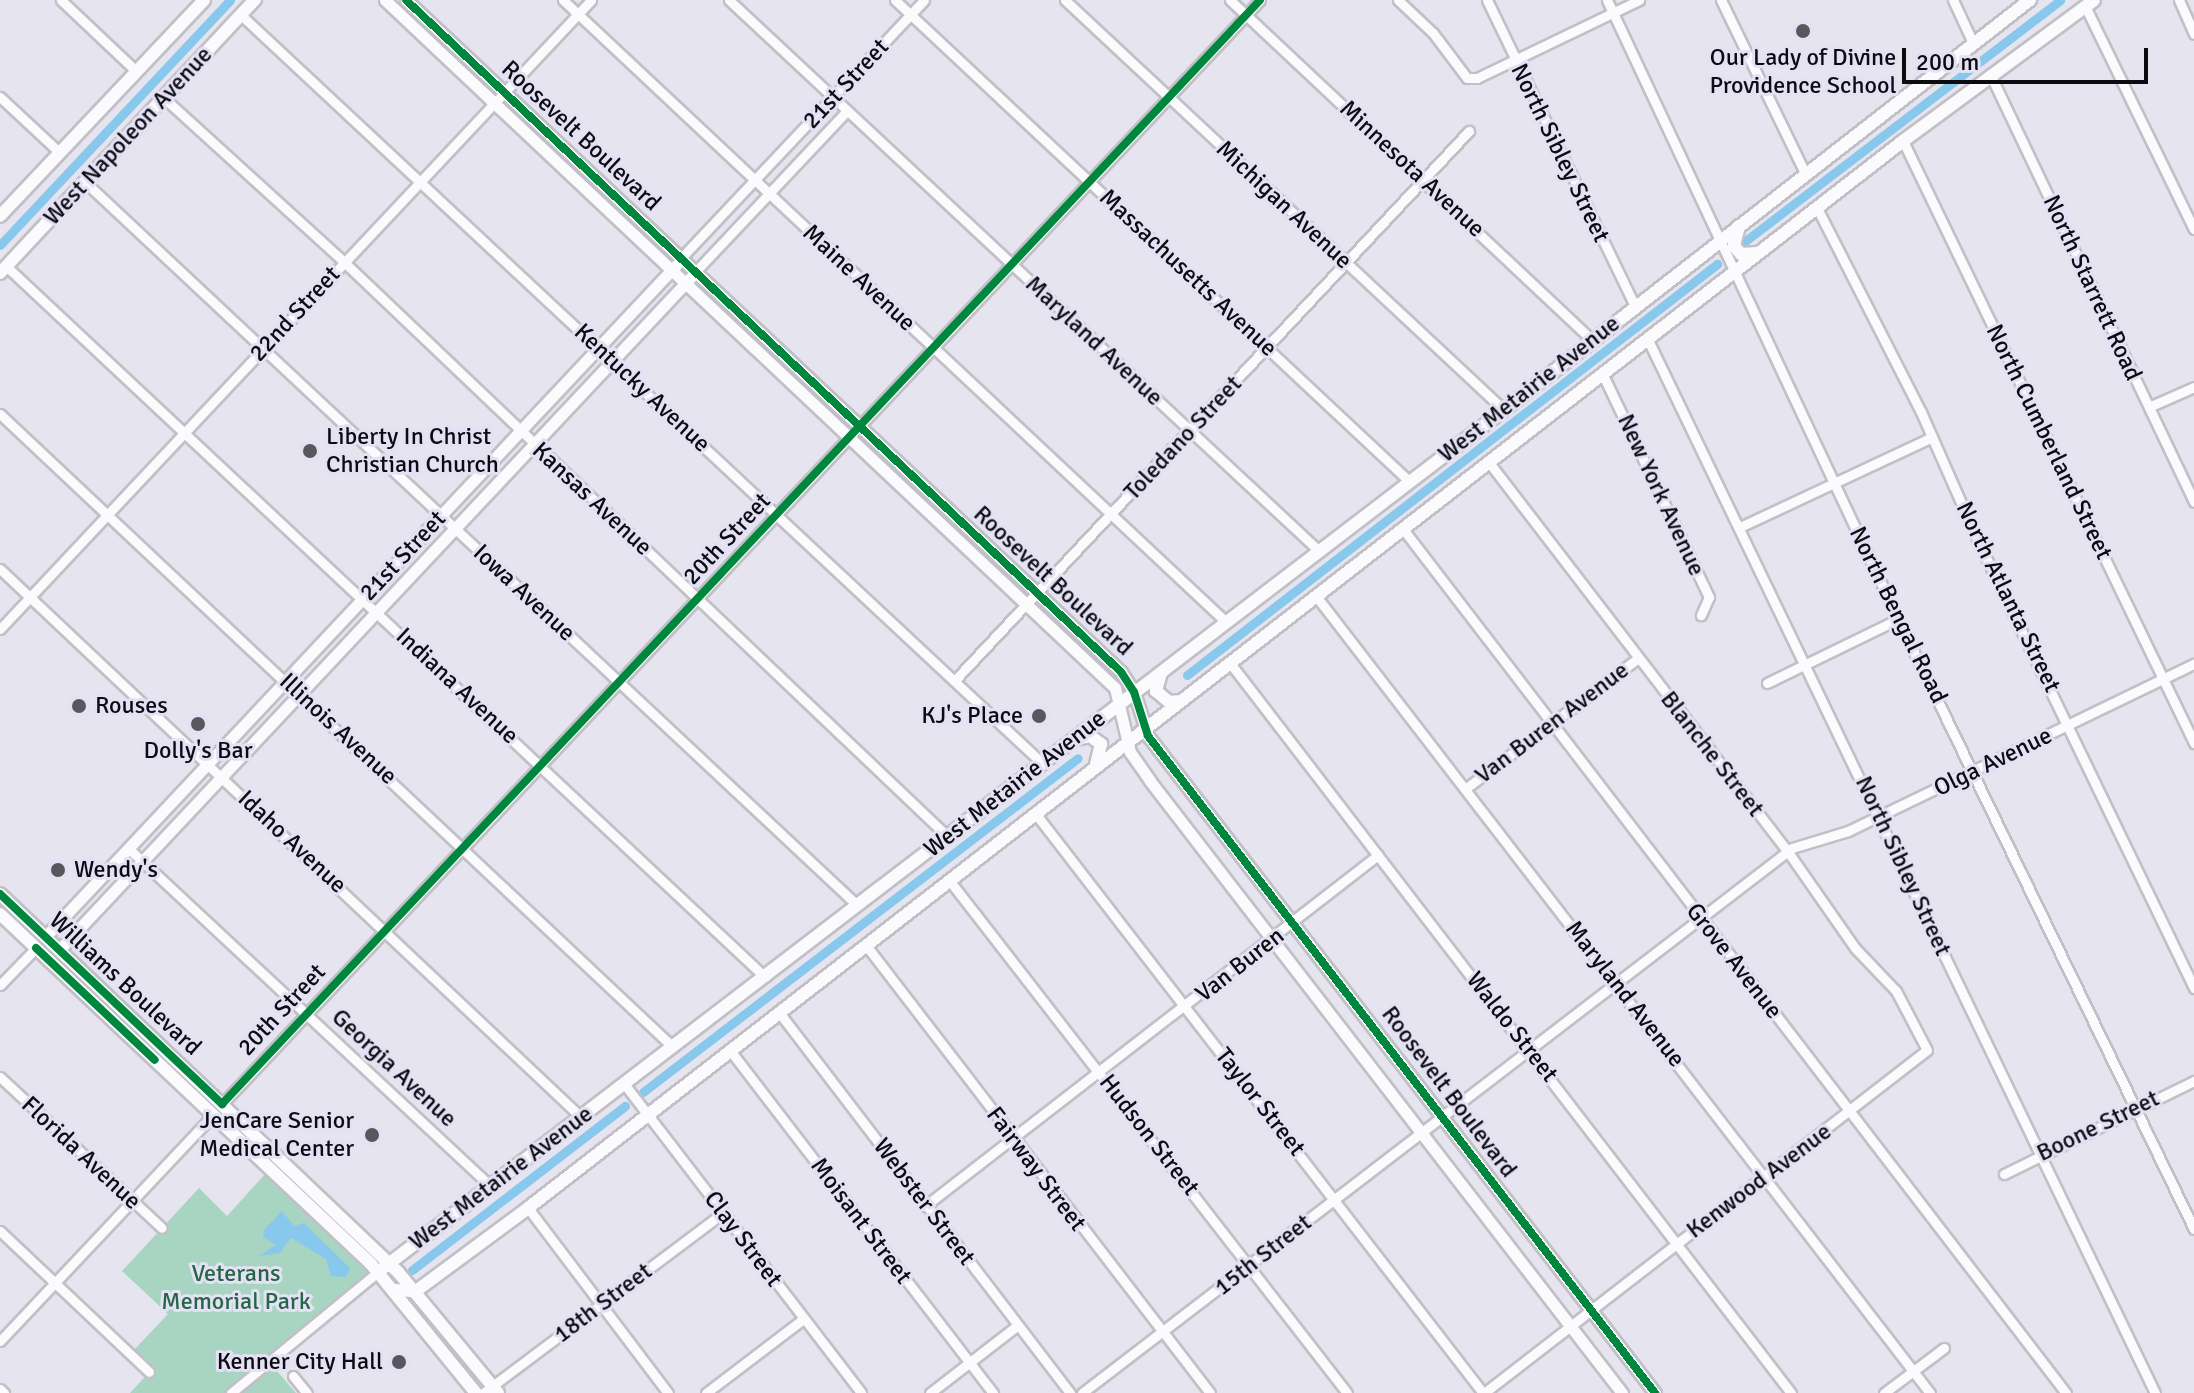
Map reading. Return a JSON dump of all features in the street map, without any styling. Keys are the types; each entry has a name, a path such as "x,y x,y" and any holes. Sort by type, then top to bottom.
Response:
{"main road":[{"name":"West Napoleon Avenue","path":"0,216 204,0"},
{"name":"West Napoleon Avenue","path":"3,269 255,0"},
{"name":"West Metairie Avenue","path":"378,1272 1504,410 2030,0"},
{"name":"West Metairie Avenue","path":"416,1291 528,1208 729,1049 1990,74 2090,3"},
{"path":"1744,220 1732,239 1734,246 1741,254 1759,253"},
{"path":"1162,670 1156,691 1169,702 1181,701"},
{"path":"1071,741 1090,736 1101,744 1100,758 1089,772"},
{"name":"Williams Boulevard","path":"0,894 378,1272 476,1393"},
{"name":"Williams Boulevard","path":"0,914 193,1095 217,1109"},
{"path":"15,928 51,952 59,950"},
{"path":"217,1109 251,1132 389,1263 465,1352 491,1391"},
{"path":"394,1290 416,1291"},
{"path":"453,1363 465,1352"}],"street":[{"path":"61,0 136,71"},
{"name":"Roosevelt Boulevard","path":"385,0 1111,683 1121,702 1128,742 1160,796 1622,1393"},
{"name":"Roosevelt Boulevard","path":"406,0 1121,672 1134,692 1144,730 1655,1393"},
{"name":"Maine Avenue","path":"563,0 1226,622"},
{"name":"22nd Street","path":"0,629 591,0"},
{"name":"Maryland Avenue","path":"729,0 1319,551"},
{"name":"Massachusetts Avenue","path":"895,0 1410,482"},
{"name":"21st Street","path":"45,937 924,0"},
{"name":"Michigan Avenue","path":"1065,0 1504,410"},
{"name":"Minnesota Avenue","path":"1230,0 1592,340"},
{"name":"20th Street","path":"0,1341 1260,0"},
{"path":"1398,0 1433,33 1467,78 1477,78 1516,62 1639,0"},
{"name":"North Sibley Street","path":"1487,0 1635,306"},
{"name":"North Bengal Road","path":"1607,0 1722,238 1735,272 1898,619 1975,771 2194,1229"},
{"path":"1721,0 1805,173"},
{"path":"1953,0 1973,43"},
{"path":"2179,0 2194,34"},
{"path":"2090,3 2194,229"},
{"name":"Kentucky Avenue","path":"241,15 1042,763"},
{"name":"North Starrett Road","path":"1990,74 2194,502"},
{"path":"0,97 59,152"},
{"name":"Kansas Avenue","path":"164,98 344,262 947,836"},
{"name":"21st Street","path":"59,950 847,111"},
{"name":"Toledano Street","path":"955,680 1469,131"},
{"name":"North Cumberland Street","path":"1903,141 2194,743"},
{"name":"Iowa Avenue","path":"85,182 265,346 857,905"},
{"name":"North Atlanta Street","path":"1817,208 1932,437 1977,539 2071,725 2194,988"},
{"name":"Indiana Avenue","path":"3,269 185,431 765,977"},
{"name":"North Sibley Street","path":"1648,340 1881,816 2155,1393"},
{"name":"New York Avenue","path":"1603,375 1709,597 1701,615"},
{"path":"2149,407 2194,387"},
{"name":"Illinois Avenue","path":"0,414 673,1047"},
{"path":"1740,527 1932,437"},
{"name":"Blanche Street","path":"1489,463 1788,852 1855,948 1896,991 1927,1050"},
{"name":"Grove Avenue","path":"1403,529 2066,1393"},
{"name":"Idaho Avenue","path":"0,569 582,1118"},
{"name":"Maryland Avenue","path":"1316,596 1930,1393"},
{"path":"1767,683 1805,661 1898,619"},
{"name":"Van Buren Avenue","path":"1465,789 1638,658"},
{"name":"Waldo Street","path":"1230,663 1791,1393"},
{"name":"Olga Avenue","path":"1616,982 1788,852 1881,816 2194,664"},
{"name":"Taylor Street","path":"1035,813 1484,1393"},
{"name":"Georgia Avenue","path":"128,848 491,1187"},
{"name":"Van Buren","path":"925,1206 1186,1007 1378,855"},
{"name":"Hudson Street","path":"949,880 1251,1265 1347,1393"},
{"name":"Fairway Street","path":"865,944 1210,1393"},
{"path":"0,985 36,948"},
{"name":"15th Street","path":"1082,1393 1616,982"},
{"name":"Webster Street","path":"778,1011 1070,1393"},
{"name":"Moisant Street","path":"729,1049 993,1393"},
{"name":"Kenwood Avenue","path":"1484,1393 1927,1050"},
{"name":"Florida Avenue","path":"0,1077 162,1228"},
{"name":"Boone Street","path":"2004,1174 2041,1153 2194,1081"},
{"name":"Clay Street","path":"625,1085 861,1393"},
{"path":"528,1208 668,1393"},
{"name":"18th Street","path":"491,1391 723,1213"},
{"path":"0,1231 149,1372"},
{"name":"West Metairie Avenue","path":"231,1393 378,1272"},
{"path":"706,1393 803,1319"},
{"path":"930,1393 1018,1325"},
{"path":"1884,1393 1944,1348"},
{"path":"293,1376 307,1393"}],"green space":[{"name":"Veterans Memorial Park","path":"265,1174 371,1276 265,1357 296,1393 130,1393 152,1369 133,1351 168,1314 122,1271 199,1188 227,1216"}],"water":[{"path":"282,1211 294,1226 304,1223 350,1268 346,1277 331,1276 326,1259 291,1238 280,1253 259,1256 276,1245 263,1237 264,1230"}],"waterway":[{"path":"0,245 230,0"},
{"path":"1744,242 2060,0"},
{"path":"1187,675 1717,264"},
{"path":"643,1092 1078,758"},
{"path":"412,1270 625,1106"}],"cycle path":[{"path":"406,0 1121,672 1134,692 1148,736 1655,1393"},
{"path":"0,894 222,1104 1260,0"},
{"path":"36,948 155,1060"}],"place":[{"name":"Our Lady of Divine Providence School","path":"1803,31"},
{"name":"Liberty In Christ Christian Church","path":"310,451"},
{"name":"Rouses","path":"79,706"},
{"name":"KJ's Place","path":"1039,716"},
{"name":"Dolly's Bar","path":"198,724"},
{"name":"Wendy's","path":"58,870"},
{"name":"JenCare Senior Medical Center","path":"372,1135"},
{"name":"Kenner City Hall","path":"399,1362"}]}
